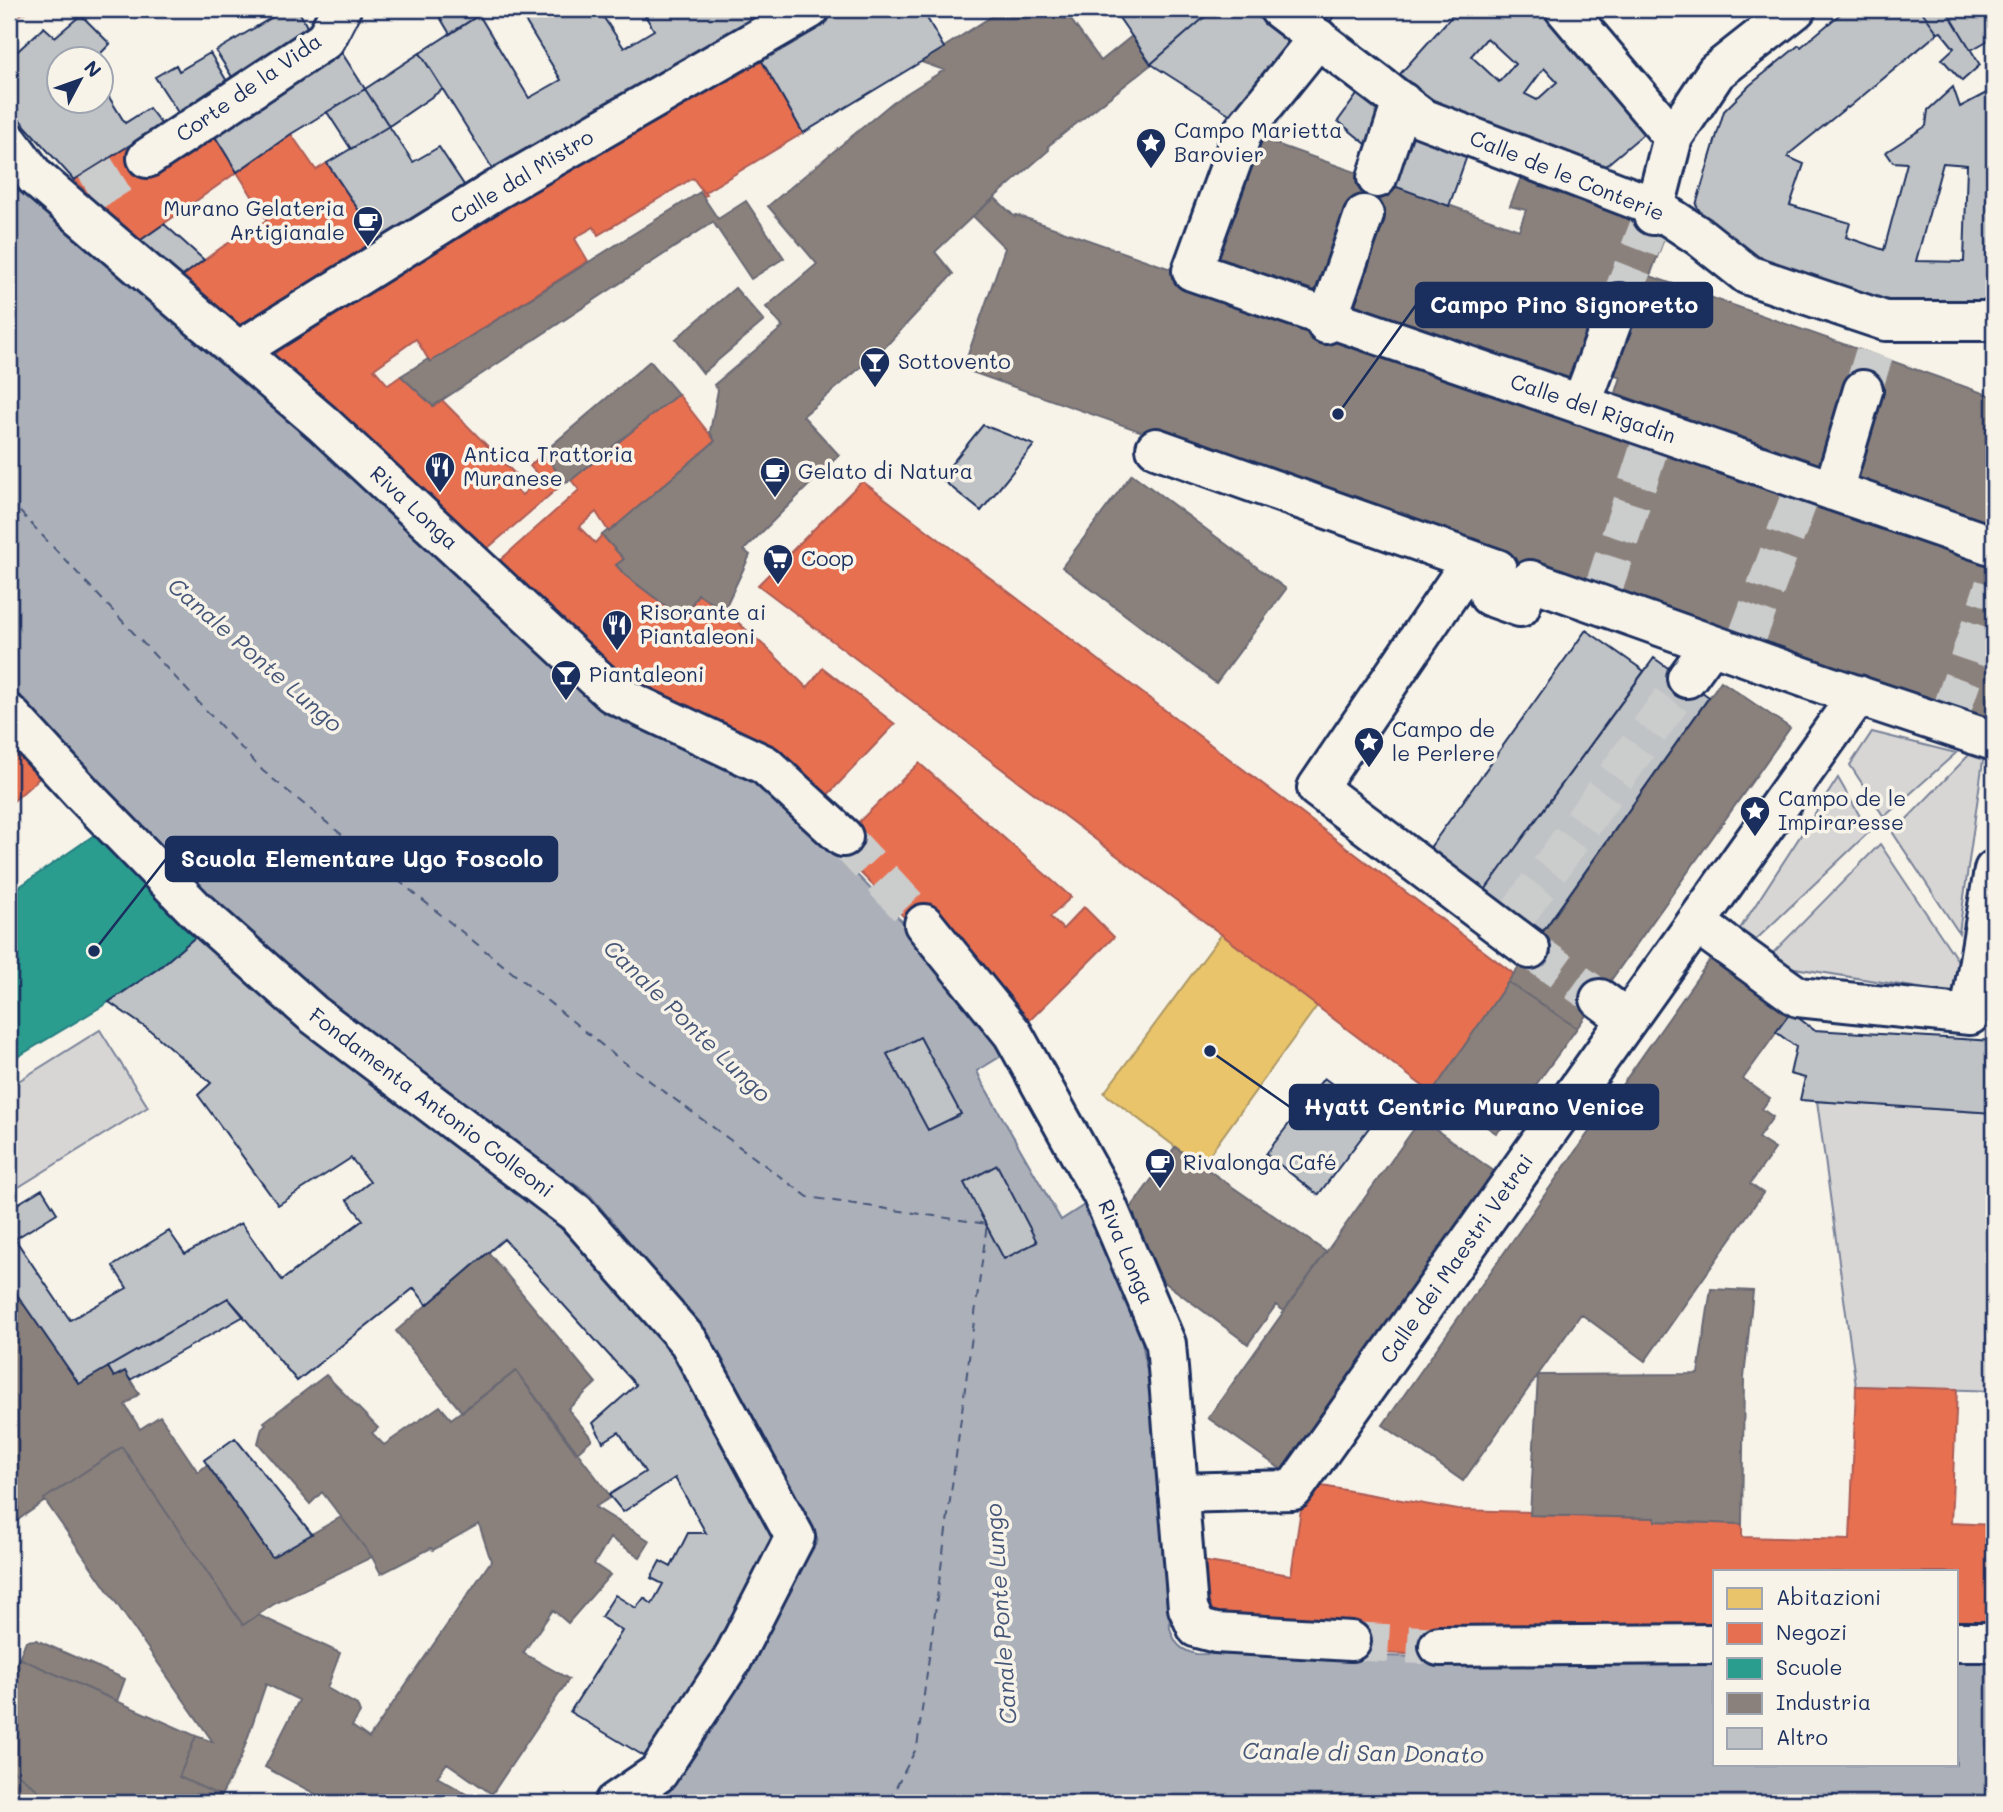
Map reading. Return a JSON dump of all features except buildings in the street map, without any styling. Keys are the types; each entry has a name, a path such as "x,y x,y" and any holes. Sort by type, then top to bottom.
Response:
{"street":[{"name":"Corte de la Vida","path":"147,158 325,40 341,9"},
{"name":"Calle dal Mistro","path":"238,351 496,190 810,9"},
{"name":"Calle de le Conterie","path":"1279,9 1422,118 1654,211 1700,236 1748,275 1880,336 1994,321"},
{"path":"1565,9 1673,137"},
{"path":"1654,211 1673,137 1716,72 1796,9"},
{"name":"Calle del Rigadin","path":"1318,38 1243,131 1192,271 1328,321 1581,405 1653,434 1994,546"},
{"path":"1377,178 1402,102"},
{"name":"Riva Longa","path":"9,142 35,177 79,200 238,351 321,423 612,693 765,765 843,837"},
{"path":"1328,321 1364,215"},
{"path":"1581,405 1619,303"},
{"path":"1813,488 1863,390"},
{"path":"1156,448 1265,480 1497,569 1489,596 1520,607 1530,580 1599,599 1858,695 1948,720 1994,741"},
{"path":"1472,560 1317,788 1517,932"},
{"path":"1687,678 1733,648"},
{"name":"Calle dei Maestri Vetrai","path":"1178,1493 1293,1490 1613,1009 1692,929 1858,695"},
{"name":"Fondamenta Antonio Colleoni","path":"9,714 197,911 304,1006 576,1213 688,1342 794,1536 732,1660 658,1773 614,1803"},
{"path":"1692,929 1798,997 1970,1015 1994,870"},
{"name":"Riva Longa","path":"924,924 1013,1034 1102,1194 1166,1345 1188,1608 1197,1628 1216,1633 1351,1641"},
{"path":"1958,1642 1994,1642"},
{"path":"1439,1646 1713,1644"}],"shaded area":[{"path":"1872,732 1956,753 1884,817 1850,765"},
{"path":"1984,753 1959,933 1893,833 1970,754"},
{"path":"1838,778 1869,832 1745,950 1734,938"},
{"path":"1880,844 1958,961 1957,994 1763,963"},
{"path":"100,1030 148,1107 9,1193 9,1087"},
{"path":"1817,1101 1994,1113 1994,1391 1856,1386"}],"water":[{"path":"9,171 745,772 783,798 946,967 1003,1055 977,1071 982,1082 1061,1220 1089,1202 1136,1307 1161,1452 1170,1628 1182,1648 1196,1654 1713,1656 1713,1766 1958,1766 1958,1655 1994,1655 1994,1803 647,1803 669,1788 694,1757 818,1540 703,1330 590,1195 536,1158 532,1162 519,1153 522,1147 362,1035 206,903 9,687"}],"ferry route":[{"path":"9,500 263,771 613,1054 808,1197 987,1224 917,1747 888,1803"}],"tunnel":[{"path":"89,194 147,158"},
{"path":"1619,303 1653,215"},
{"path":"1863,390 1875,351"},
{"path":"1602,593 1652,439"},
{"path":"1745,643 1802,491"},
{"path":"1950,715 1994,586"},
{"path":"1516,916 1687,678"},
{"path":"843,837 924,924"},
{"path":"1530,949 1600,999"},
{"path":"1351,1641 1439,1646"}],"place":[{"name":"Campo Marietta Barovier","path":"1151,170"},
{"name":"Murano Gelateria Artigianale","path":"368,248"},
{"name":"Sottovento","path":"875,389"},
{"name":"Campo Pino Signoretto","path":"1338,414"},
{"name":"Antica Trattoria Muranese","path":"440,494"},
{"name":"Gelato di Natura","path":"775,499"},
{"name":"Coop","path":"778,586"},
{"name":"Risorante ai Piantaleoni","path":"617,652"},
{"name":"Piantaleoni","path":"566,702"},
{"name":"Campo de le Perlere","path":"1369,769"},
{"name":"Campo de le Impiraresse","path":"1755,838"},
{"name":"Scuola Elementare Ugo Foscolo","path":"94,951"},
{"name":"Hyatt Centric Murano Venice","path":"1210,1051"},
{"name":"Rivalonga Café","path":"1160,1190"}],"water label":[{"name":"Canale Ponte Lungo","path":"255,655"},
{"name":"Canale Ponte Lungo","path":"687,1021"},
{"name":"Canale Ponte Lungo","path":"1001,1614"},
{"name":"Canale di San Donato","path":"1363,1753"}]}
